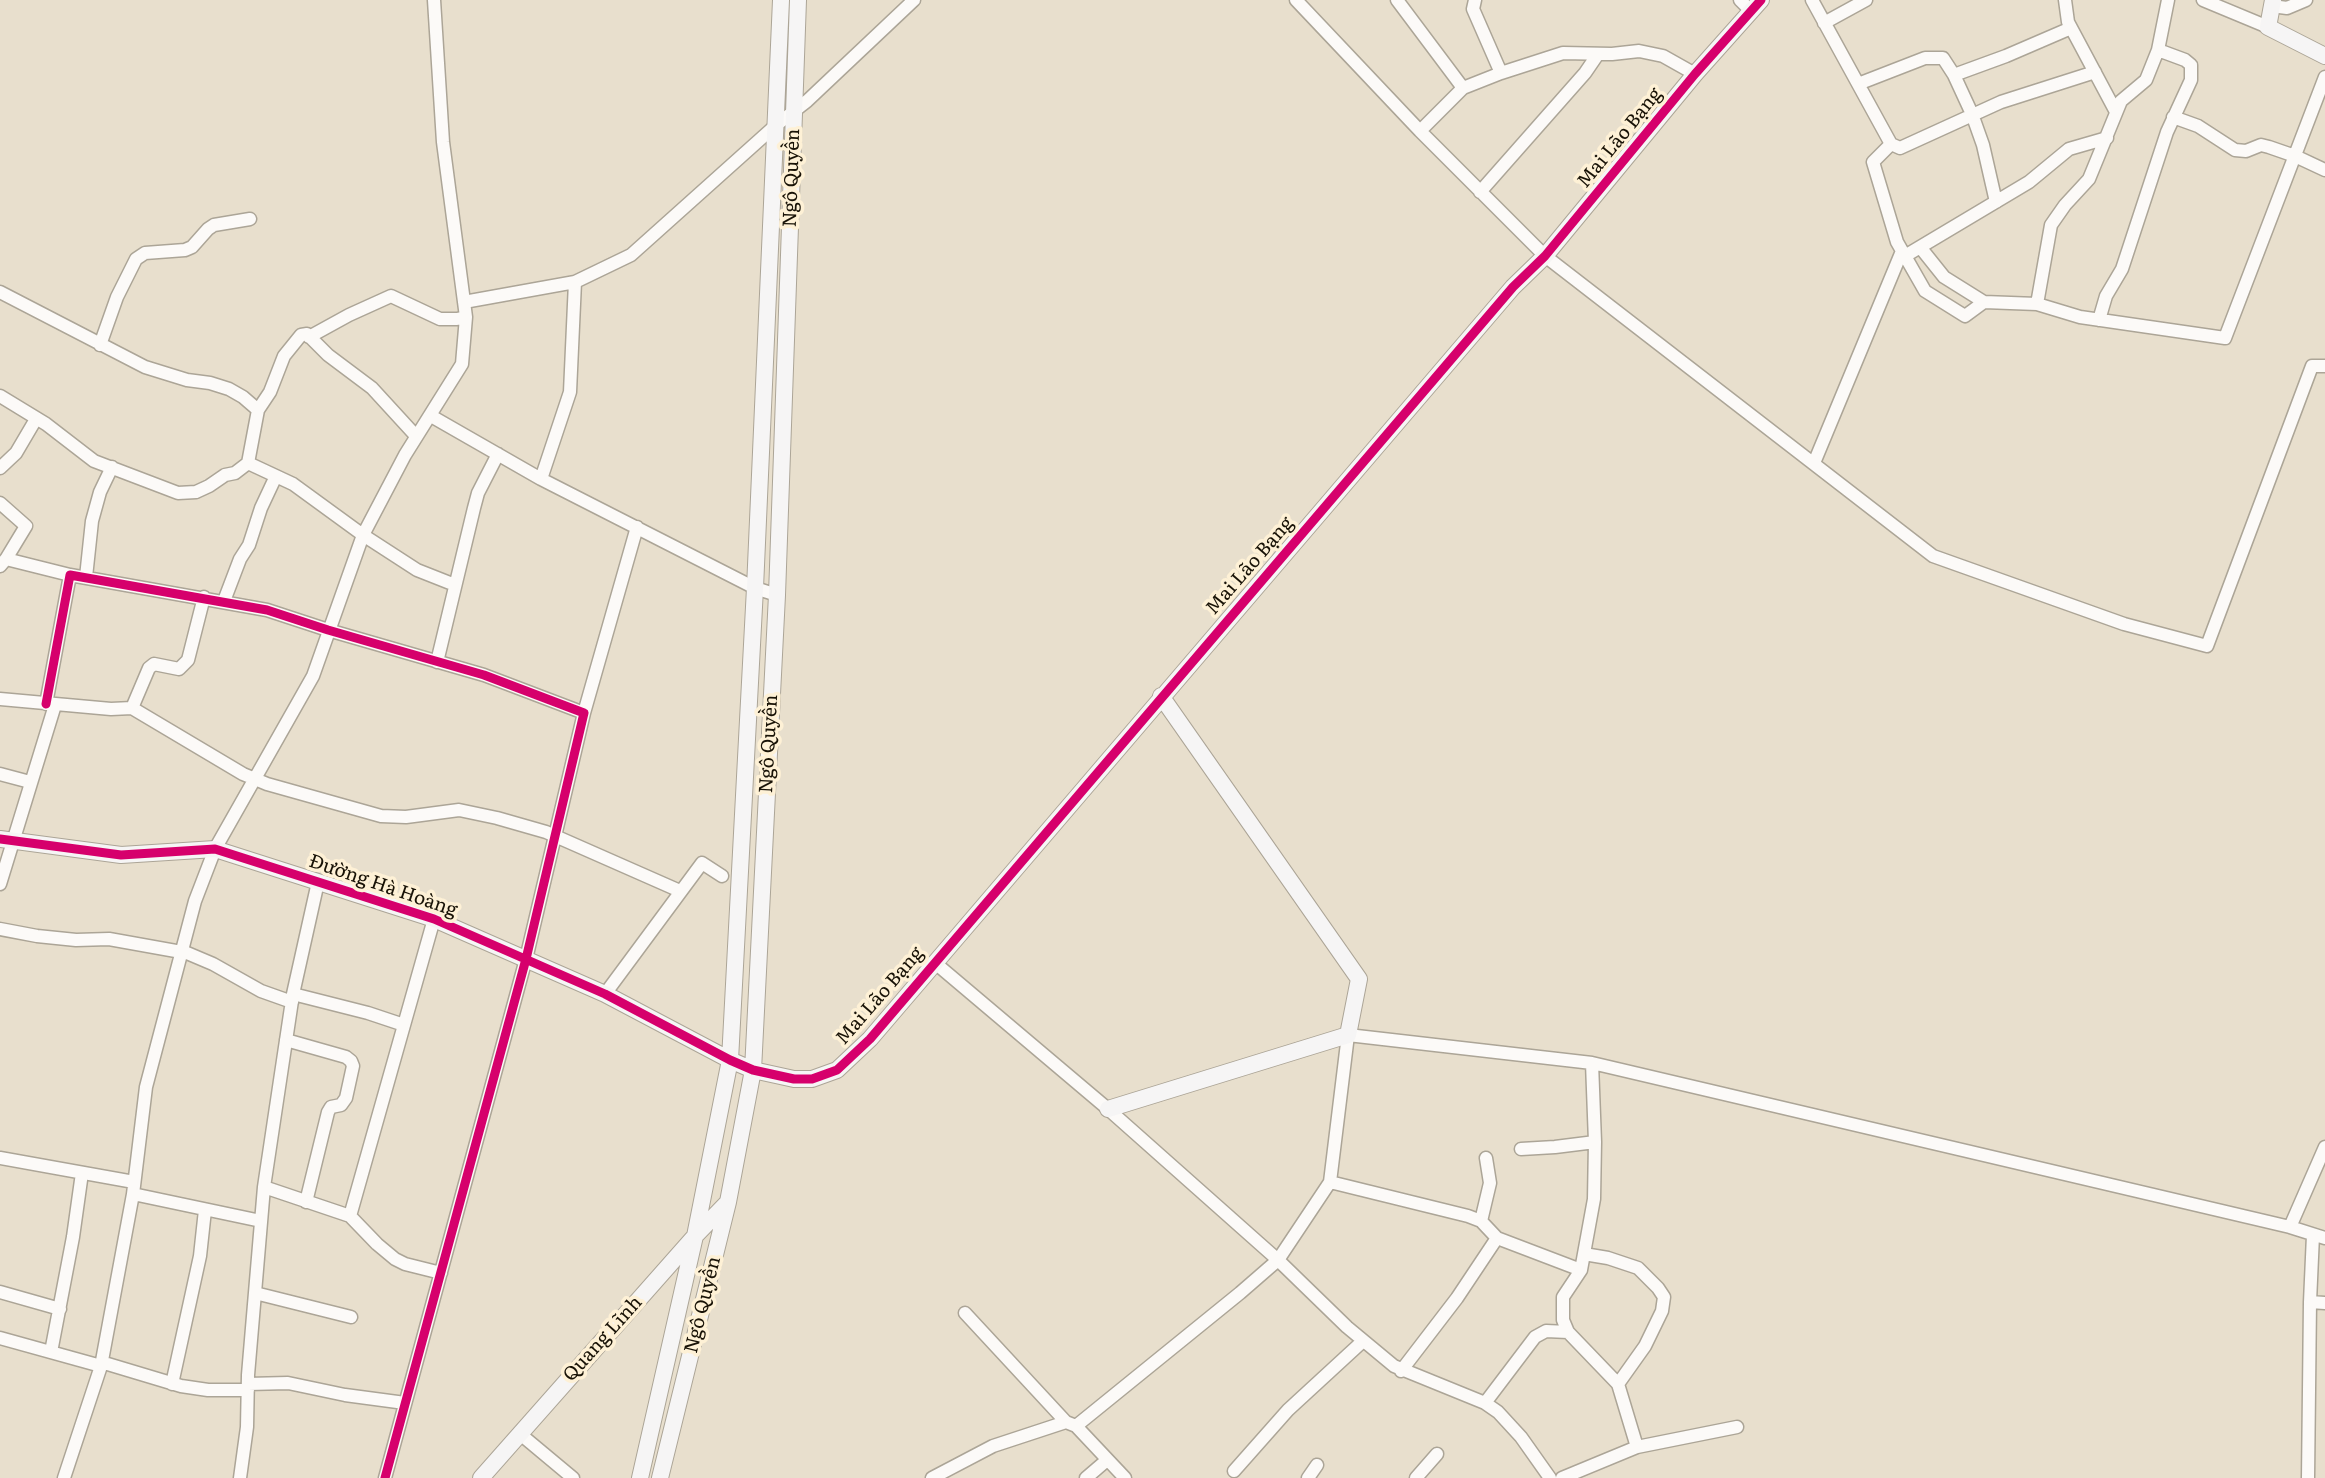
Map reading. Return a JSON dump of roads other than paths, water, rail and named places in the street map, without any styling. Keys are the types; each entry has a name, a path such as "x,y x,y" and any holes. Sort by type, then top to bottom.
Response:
{"street":[{"path":"64,1478 101,1364 134,1188 146,1087 195,901 215,849 313,676 363,535 416,436 462,364 466,317 443,142 434,0"},
{"name":"Ngô Quyền","path":"640,1478 695,1236 730,1060 755,588 781,0"},
{"name":"Ngô Quyền","path":"660,1478 728,1202 753,1070 776,595 798,0"},
{"path":"464,302 575,282 631,255 794,111 914,0"},
{"path":"1296,0 1420,131 1545,256 1933,556 2124,624 2207,646 2312,366 2325,366"},
{"path":"1398,0 1464,88"},
{"path":"1475,0 1473,9 1501,73"},
{"path":"1812,0 1891,144 1900,148 2001,102 2095,72"},
{"path":"1824,23 1866,0"},
{"path":"2065,0 2068,22 2116,112"},
{"path":"2037,304 2051,225 2089,179 2121,101 2146,80 2158,50 2168,0"},
{"path":"2203,0 2324,52"},
{"path":"2268,27 2272,3 2287,8 2306,0"},
{"name":"Mai Lão Bạng","path":"730,1060 771,1075 812,1079 838,1070 870,1039 1513,287 1545,256 1751,4"},
{"path":"1954,75 2071,28"},
{"path":"2099,320 2106,296 2122,269 2174,117 2189,89 2193,70 2191,65 2158,50"},
{"path":"1420,131 1464,88 1563,53 1656,53 1695,74"},
{"path":"1480,192 1585,73 1598,54"},
{"path":"1858,84 1933,57 1943,58 1972,114 1983,145 1996,202"},
{"path":"1920,247 1944,276 1984,302 2037,304 2080,317 2225,338 2325,77"},
{"path":"2174,117 2197,126 2240,152 2261,145 2295,156 2325,170"},
{"path":"1814,463 1903,253 1920,247 2035,178 2069,149 2107,138"},
{"path":"1891,144 1873,162 1897,242 1925,291 1965,316 1984,302"},
{"path":"100,345 117,297 136,259 145,253 186,250 214,225 250,219"},
{"path":"541,479 570,392 575,282"},
{"path":"0,292 145,368 229,389 258,410"},
{"path":"309,337 349,314 391,296 440,319 466,317"},
{"path":"0,396 66,438 94,461 178,493 196,492 225,475 236,473 248,463 258,410 270,392 284,356 301,335 307,334 328,355 372,388 416,436"},
{"path":"431,416 541,479 755,588 776,595"},
{"path":"0,468 16,453 36,419"},
{"path":"436,662 478,493 498,454"},
{"path":"248,463 293,484 417,570 455,585"},
{"path":"86,577 92,521 100,492 112,467"},
{"path":"224,601 276,476"},
{"path":"0,503 26,526 3,563 267,610 328,631 484,675 584,713"},
{"path":"385,1478 526,959 584,713 637,527"},
{"path":"0,884 6,840 30,782 50,704 71,575"},
{"path":"132,708 149,668 154,664 179,669 188,660 204,597"},
{"path":"932,1478 993,1446 1071,1424 1278,1261 1330,1182 1348,1035 1359,979 1161,696"},
{"path":"0,699 111,709 132,708 256,780 381,816 406,817 459,810 497,818 555,836 680,891"},
{"path":"0,774 30,782"},
{"name":"Đường Hà Hoàng","path":"6,840 121,855 215,849 435,919 605,994 730,1060"},
{"path":"605,994 702,863 722,876"},
{"path":"240,1478 247,1427 264,1187 293,998 318,882"},
{"path":"350,1216 435,919"},
{"path":"0,929 76,940 109,939 194,955 261,991 368,1013 404,1025"},
{"path":"934,962 1108,1110 1278,1261 1372,1350 1401,1371 1485,1403 1514,1428 1550,1478"},
{"path":"1108,1110 1348,1035 1592,1063 2290,1227 2319,1237 2310,1302 2308,1478"},
{"path":"286,1040 346,1057 353,1066 346,1098 341,1105 331,1107 328,1112 306,1202"},
{"path":"1592,1063 1594,1199 1581,1270 1563,1297 1563,1320 1568,1332 1618,1384 1637,1447"},
{"path":"1521,1149 1595,1142"},
{"path":"2290,1227 2325,1147"},
{"path":"0,1158 82,1173 205,1210 261,1221"},
{"path":"1481,1221 1490,1183 1486,1158"},
{"path":"51,1352 82,1173"},
{"path":"1330,1182 1468,1216 1481,1221 1497,1238 1581,1270"},
{"path":"264,1187 350,1216 395,1259 441,1273"},
{"name":"Quang Lĩnh","path":"481,1478 728,1202"},
{"path":"173,1384 200,1256 205,1210"},
{"path":"1401,1371 1457,1298 1497,1238"},
{"path":"1584,1254 1639,1268 1664,1297 1662,1311 1645,1346 1618,1384"},
{"path":"0,1292 60,1309"},
{"path":"255,1293 351,1317"},
{"path":"2310,1302 2325,1303"},
{"path":"965,1313 1125,1478"},
{"path":"1485,1403 1535,1337 1546,1331 1568,1332"},
{"path":"0,1338 173,1384 208,1390 288,1383 345,1395 405,1403"},
{"path":"1235,1476 1288,1410 1363,1340"},
{"path":"1562,1478 1637,1447 1737,1427"},
{"path":"519,1433 573,1478"},
{"path":"1416,1478 1437,1454"},
{"path":"1086,1478 1107,1460"},
{"path":"1308,1478 1317,1465"}]}
